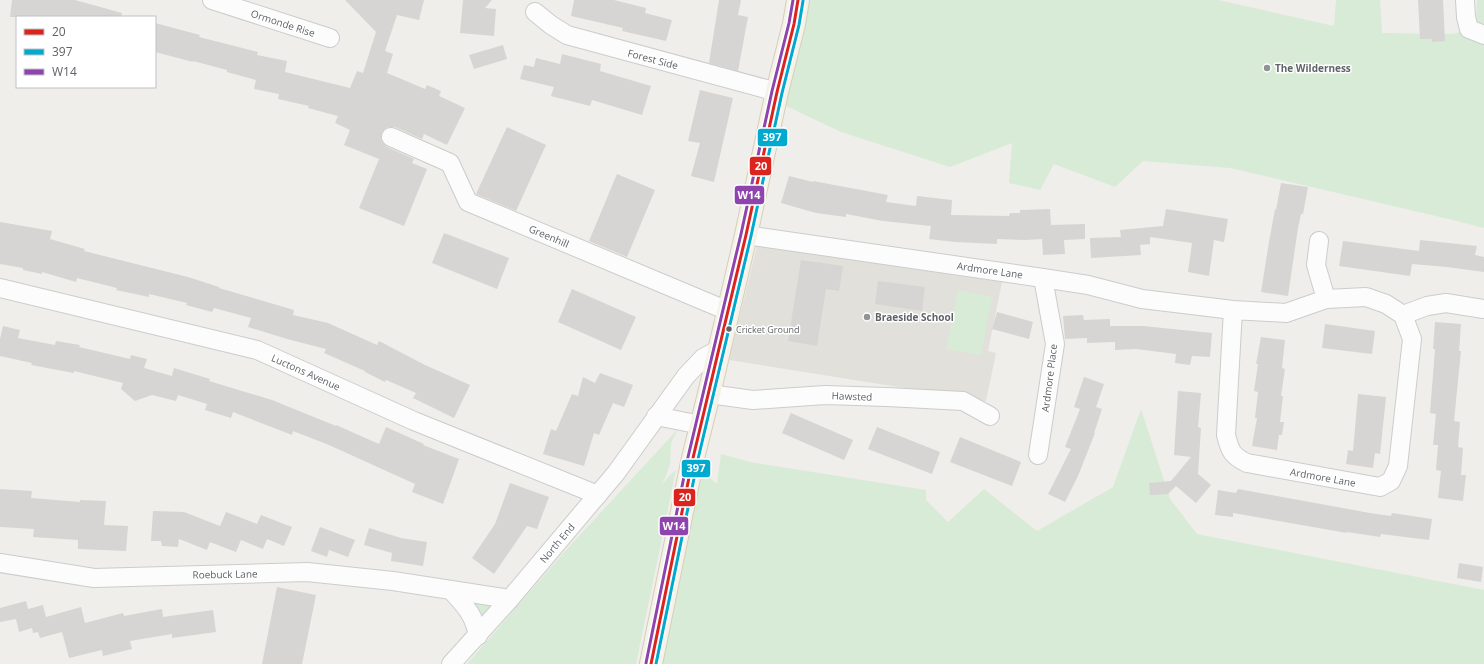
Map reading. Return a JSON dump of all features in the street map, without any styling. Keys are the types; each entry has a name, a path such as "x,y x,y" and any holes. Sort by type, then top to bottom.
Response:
{"main road":[{"path":"651,664 701,425 710,394 777,92 794,24 798,0"}],"street":[{"name":"Ormonde Rise","path":"212,0 330,38"},
{"path":"1465,0 1466,17 1469,29 1484,35"},
{"name":"Forest Side","path":"535,12 551,25 568,35 777,92"},
{"name":"Greenhill","path":"391,137 450,164 468,202 728,311"},
{"name":"Ardmore Lane","path":"746,235 1088,285 1142,300 1233,310 1286,313 1326,299 1366,297 1386,304 1403,315 1412,339 1398,466 1391,481 1380,487 1247,463 1237,458 1230,450 1226,435 1233,310"},
{"path":"1319,241 1316,265 1326,299"},
{"name":"Ardmore Place","path":"1038,455 1055,344 1043,278"},
{"name":"Luctons Avenue","path":"0,288 257,350 414,421 598,495"},
{"path":"1403,315 1427,306 1446,304 1484,308"},
{"name":"North End","path":"451,664 478,636 616,473 686,376 703,358 714,352 718,354"},
{"name":"Hawsted","path":"710,394 753,400 824,395 963,401 990,416"},
{"path":"656,416 701,425"},
{"name":"Roebuck Lane","path":"0,563 94,578 307,572 393,581 509,600"},
{"path":"451,590 471,613 478,636"}],"shaded area":[{"name":"Braeside School","path":"757,246 1002,282 988,351 996,353 986,401 729,360"}],"green space":[{"path":"810,0 1218,0 1334,26 1336,0 1380,0 1382,33 1453,34 1476,27 1477,0 1484,0 1484,228 1230,168 1143,161 1115,187 1054,164 1040,190 1009,183 1012,143 950,167 841,132 784,105 803,38"},
{"path":"958,290 992,297 981,355 946,349"},
{"path":"1141,409 1170,499 1197,534 1484,590 1484,664 657,664 697,467 717,484 721,454 750,462 926,490 926,500 948,522 984,489 1037,531 1113,487"},
{"path":"678,429 671,443 670,465 662,485 676,470 636,664 467,664 566,550"},
{"path":"467,600 492,602 492,607 480,618"}],"building":[{"path":"12,0 75,0 122,13 121,16 10,17"},
{"path":"345,0 424,0 419,20 397,15 385,51 393,54 387,73 425,89 427,85 441,91 439,96 465,108 447,145 424,134 422,139 395,127 389,127 382,132 381,139 387,147 414,159 412,163 427,169 404,226 359,208 379,159 344,145 350,130 335,123 338,116 308,108 309,106 278,99 279,94 254,89 256,80 227,72 227,70 156,52 156,23 200,35 199,37 258,52 257,55 287,61 285,72 350,88 357,71 363,73 376,32"},
{"path":"463,0 492,0 485,8 496,9 494,36 460,33"},
{"path":"574,0 614,0 646,8 645,13 672,20 666,41 622,31 623,28 571,16"},
{"path":"719,0 741,0 738,15 748,17 738,71 709,63"},
{"path":"1418,0 1443,0 1445,41 1432,42 1432,39 1420,39"},
{"path":"503,45 507,59 474,69 469,55"},
{"path":"562,54 601,64 600,71 651,86 642,115 592,100 590,106 551,96 554,87 520,79 524,65 534,67 536,58 560,64"},
{"path":"700,90 733,98 714,182 691,176 700,143 688,141"},
{"path":"507,127 546,145 516,211 476,194"},
{"path":"617,174 655,190 627,257 589,241"},
{"path":"789,176 813,182 888,195 886,202 916,206 917,196 952,200 951,215 1009,216 1010,213 1020,213 1020,210 1050,209 1051,225 1085,224 1085,239 1064,240 1065,254 1043,255 1042,239 997,239 997,244 929,239 931,226 883,221 846,214 846,217 816,213 781,203"},
{"path":"1281,183 1308,187 1303,214 1301,214 1298,228 1288,296 1261,292 1275,209 1276,210"},
{"path":"1166,209 1228,219 1224,242 1214,240 1209,276 1188,272 1192,243 1150,237 1150,244 1140,245 1141,255 1091,258 1090,238 1121,237 1120,230 1163,226"},
{"path":"0,222 52,231 50,239 85,249 84,251 188,277 219,288 294,310 293,315 328,323 377,345 379,341 425,365 470,385 454,418 413,398 416,393 386,380 385,382 365,371 324,353 326,349 248,327 251,318 214,308 212,312 186,305 187,303 149,294 149,297 116,290 117,288 77,278 76,282 42,272 42,274 23,270 23,268 0,264"},
{"path":"444,233 509,258 497,289 432,263"},
{"path":"1420,240 1477,246 1475,255 1484,257 1484,272 1412,264 1410,276 1339,266 1343,241 1419,251"},
{"path":"801,260 843,266 839,291 826,289 817,346 788,341"},
{"path":"878,281 925,287 922,311 875,304"},
{"path":"572,289 636,317 621,350 558,322"},
{"path":"997,312 1033,322 1029,339 992,329"},
{"path":"1083,315 1084,320 1110,319 1110,326 1143,326 1212,333 1210,357 1192,356 1190,365 1175,363 1176,354 1136,349 1115,350 1115,342 1087,343 1087,338 1065,339 1063,316"},
{"path":"1435,322 1461,324 1459,351 1461,351 1454,421 1460,422 1458,447 1463,448 1461,475 1466,475 1463,501 1438,498 1441,471 1436,470 1438,445 1433,445 1436,414 1430,413 1435,349 1433,349"},
{"path":"1325,324 1375,331 1372,354 1322,348"},
{"path":"3,326 20,330 18,338 55,345 56,341 80,345 79,347 130,359 131,355 147,359 144,368 172,376 174,368 210,379 209,381 272,400 336,425 379,444 386,427 424,444 423,445 459,459 443,504 412,492 415,484 329,445 293,431 292,435 233,412 231,418 205,410 207,404 178,395 176,401 152,395 135,401 121,389 123,383 74,371 74,373 31,365 32,363 0,356 0,339"},
{"path":"1261,337 1285,340 1282,368 1285,369 1281,396 1283,396 1280,422 1284,422 1282,435 1279,435 1277,450 1252,446 1257,418 1255,418 1258,392 1254,391 1258,364 1256,364"},
{"path":"600,373 633,385 624,407 613,403 599,435 594,433 584,466 543,454 551,429 556,431 572,394 578,396 583,377 595,383"},
{"path":"1084,377 1104,384 1096,407 1102,409 1095,433 1078,476 1065,502 1048,494 1071,449 1065,447 1080,409 1074,407"},
{"path":"1178,391 1201,393 1198,427 1201,428 1198,474 1211,485 1196,503 1176,486 1168,494 1150,495 1149,483 1171,481 1191,457 1174,455"},
{"path":"1358,394 1386,397 1380,454 1375,453 1373,468 1346,464 1348,450 1353,451"},
{"path":"791,413 853,440 844,460 782,433"},
{"path":"877,427 940,452 932,474 868,449"},
{"path":"960,437 1021,462 1012,486 950,462"},
{"path":"510,483 549,497 537,529 527,526 494,574 472,558 495,524"},
{"path":"0,489 32,491 31,498 80,502 80,500 106,501 104,525 128,526 126,551 78,549 78,540 33,537 34,529 0,527"},
{"path":"1238,489 1370,513 1391,516 1392,513 1432,519 1429,540 1381,534 1380,537 1347,533 1233,513 1233,517 1215,515 1218,490 1236,493"},
{"path":"153,511 184,512 220,526 226,512 257,524 261,515 292,527 284,546 267,539 263,549 241,540 236,552 210,542 207,550 179,539 178,547 162,546 161,541 151,541"},
{"path":"320,527 355,540 348,557 329,550 327,557 311,551"},
{"path":"369,528 401,538 427,542 423,566 391,561 392,553 364,545"},
{"path":"1459,563 1483,567 1481,582 1457,578"},
{"path":"277,587 316,595 302,664 262,664"},
{"path":"26,601 28,609 43,605 46,617 81,607 85,623 123,613 124,616 162,609 163,617 213,610 216,632 172,638 172,634 130,641 132,649 103,656 102,650 69,658 62,632 40,638 38,632 33,633 32,628 19,632 16,619 0,622 0,608"}],"transit line":[{"name":"W14","path":"646,663 688,457 741,234 793,0"},
{"name":"20","path":"651,664 693,458 746,235 777,92 794,24 798,0"},
{"name":"397","path":"656,664 698,459 751,236 782,93 799,25 803,1"}],"place":[{"name":"The Wilderness","path":"1267,68"},
{"name":"Braeside School","path":"867,317"},
{"name":"Cricket Ground","path":"729,329"}]}
